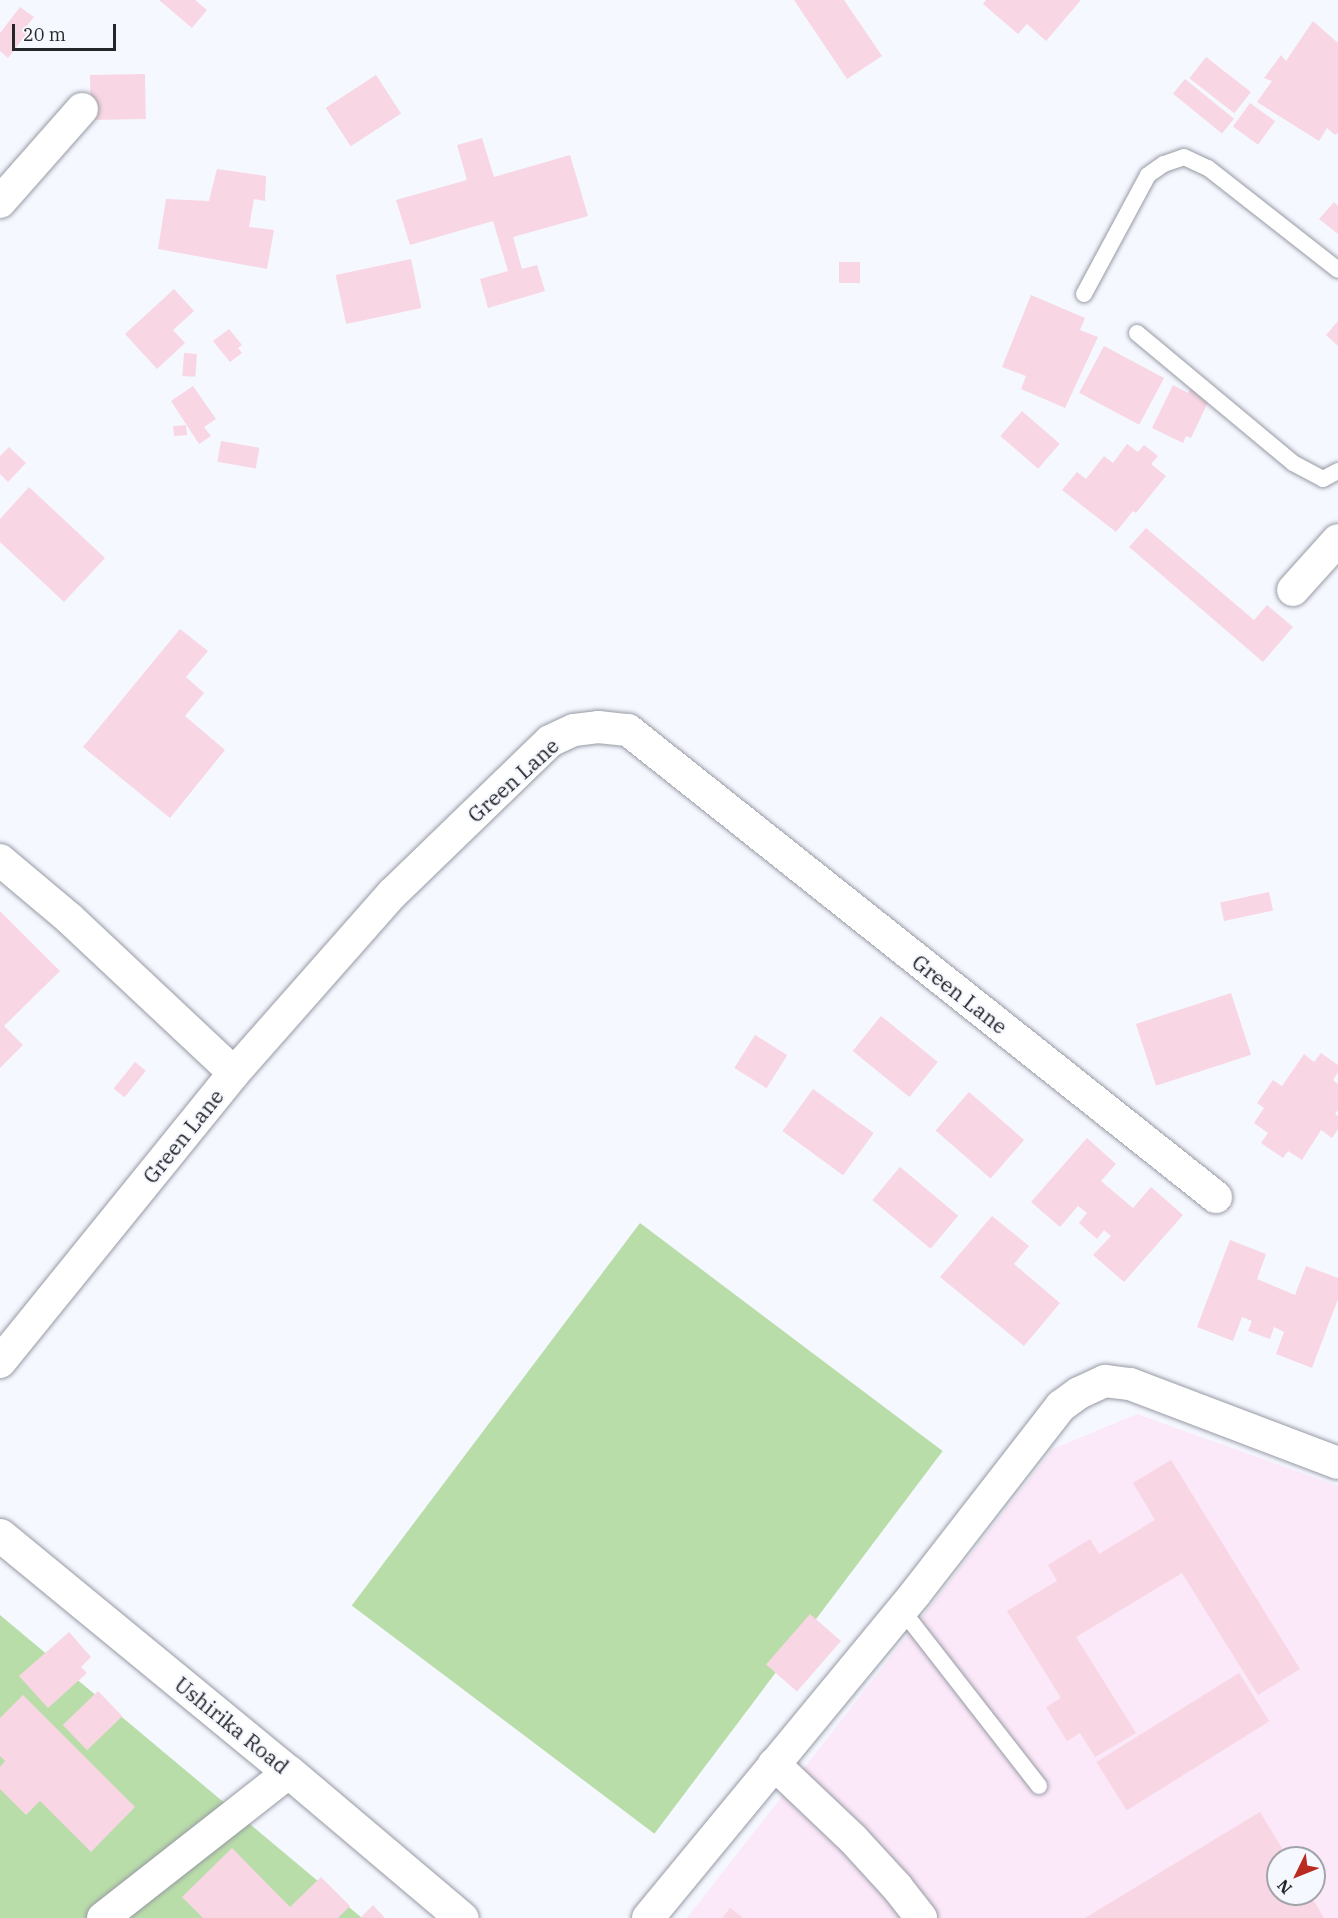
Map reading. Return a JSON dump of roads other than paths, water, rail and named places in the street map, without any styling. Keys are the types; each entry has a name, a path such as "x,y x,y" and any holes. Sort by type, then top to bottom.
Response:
{"street":[{"path":"0,202 82,109"},
{"path":"1293,590 1338,540"},
{"name":"Green Lane","path":"0,1362 234,1072 392,894 550,741 586,729 628,730 1216,1197"},
{"path":"0,860 69,918 234,1072"},
{"path":"648,1918 902,1610 1061,1406 1078,1393 1104,1381 1130,1384 1338,1463"},
{"name":"Ushirika Road","path":"0,1535 289,1772 462,1918"},
{"path":"774,1764 853,1839 897,1887 921,1918"},
{"path":"103,1918 289,1772"}],"lane":[{"path":"1084,294 1148,175 1164,164 1184,157 1208,168 1338,270"},
{"path":"1137,333 1293,463 1323,479 1338,471"},
{"path":"902,1610 1039,1786"}]}
